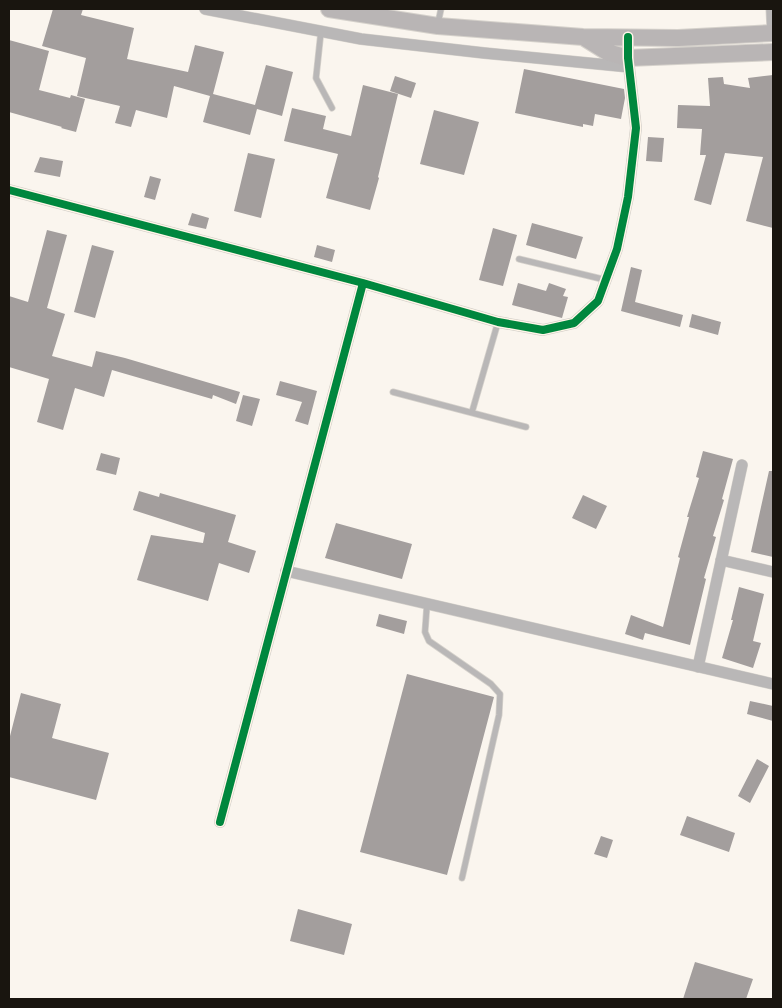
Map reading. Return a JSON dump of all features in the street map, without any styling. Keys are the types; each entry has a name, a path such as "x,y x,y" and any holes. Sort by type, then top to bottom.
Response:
{"main road":[{"path":"329,9 438,26 583,37 678,38 772,33"},
{"path":"583,37 628,62 773,52"}],"street":[{"path":"204,9 361,39 628,62"},
{"path":"9,190 363,283 498,322 543,330 574,323 598,301 617,249 630,187 636,128 628,62 628,37"},
{"path":"220,822 363,283"},
{"path":"698,667 742,465"},
{"path":"721,560 773,572"},
{"path":"286,571 773,684"}],"lane":[{"path":"438,26 442,9"},
{"path":"769,9 772,33"},
{"path":"321,32 316,78 332,108"},
{"path":"519,259 606,280"},
{"path":"472,412 498,322"},
{"path":"393,392 526,427"},
{"path":"427,604 425,632 429,642 491,684 500,694 499,715 462,878"}],"building":[{"path":"53,9 83,9 81,15 134,28 127,59 188,72 195,45 224,52 213,94 255,105 266,65 293,72 282,116 257,109 250,135 203,122 210,96 174,86 167,118 136,110 131,127 115,123 120,106 77,96 86,58 42,46"},
{"path":"9,40 49,51 39,90 70,98 71,95 85,99 76,132 9,112"},
{"path":"524,69 624,89 625,98 621,119 595,114 593,126 583,124 583,127 515,113"},
{"path":"773,75 773,228 746,221 763,157 725,153 711,205 694,200 706,155 700,155 702,129 677,128 678,105 710,106 708,78 723,77 724,84 750,88 748,78"},
{"path":"395,76 416,83 411,98 390,91"},
{"path":"363,85 398,94 370,210 326,198 338,154 284,141 292,108 326,116 323,129 351,136"},
{"path":"434,110 479,122 464,175 420,164"},
{"path":"648,137 664,138 662,162 646,161"},
{"path":"248,153 275,159 261,218 234,211"},
{"path":"40,157 63,161 60,177 34,172"},
{"path":"150,176 161,179 155,200 144,197"},
{"path":"192,213 209,218 206,229 188,225"},
{"path":"532,223 583,237 576,259 526,245"},
{"path":"493,228 517,235 503,286 479,280"},
{"path":"47,230 67,235 47,308 65,314 52,356 92,367 96,351 125,358 240,392 236,404 213,395 212,399 112,370 104,397 75,388 63,430 37,422 49,379 9,367 9,296 28,302"},
{"path":"92,245 114,251 95,318 74,312"},
{"path":"317,245 335,250 332,262 314,257"},
{"path":"631,267 642,270 635,302 683,315 680,327 621,311"},
{"path":"518,283 546,291 549,283 566,289 563,296 568,297 562,318 512,305"},
{"path":"692,314 721,322 718,335 689,327"},
{"path":"280,381 317,391 308,425 295,421 302,402 276,395"},
{"path":"243,395 260,399 252,426 236,421"},
{"path":"703,451 733,459 722,499 724,500 713,536 716,537 704,578 706,579 690,645 645,633 643,640 625,634 631,615 663,627 680,558 678,557 689,517 687,517 699,478 696,477"},
{"path":"101,453 120,458 116,475 96,470"},
{"path":"769,471 773,471 773,557 751,552"},
{"path":"139,491 159,497 160,493 236,515 228,542 256,551 249,573 219,563 208,601 137,580 151,535 203,543 205,533 133,510"},
{"path":"583,495 607,506 596,529 572,518"},
{"path":"336,523 412,544 402,579 325,558"},
{"path":"739,587 764,594 753,641 761,643 753,668 722,658 733,620 731,620"},
{"path":"379,614 407,621 404,634 376,626"},
{"path":"407,674 494,697 447,875 360,852"},
{"path":"21,693 61,704 52,738 109,753 96,800 9,777 9,740"},
{"path":"750,701 773,706 773,721 747,714"},
{"path":"757,759 769,766 750,803 738,796"},
{"path":"687,816 735,833 729,852 680,835"},
{"path":"601,836 613,840 607,858 594,854"},
{"path":"298,909 352,924 344,955 290,941"},
{"path":"695,962 753,979 746,999 683,999"}],"cycle path":[{"path":"9,190 363,283 498,322 543,330 574,323 598,301 617,249 628,197 636,128 628,58 628,37"},
{"path":"220,822 363,283"}]}
